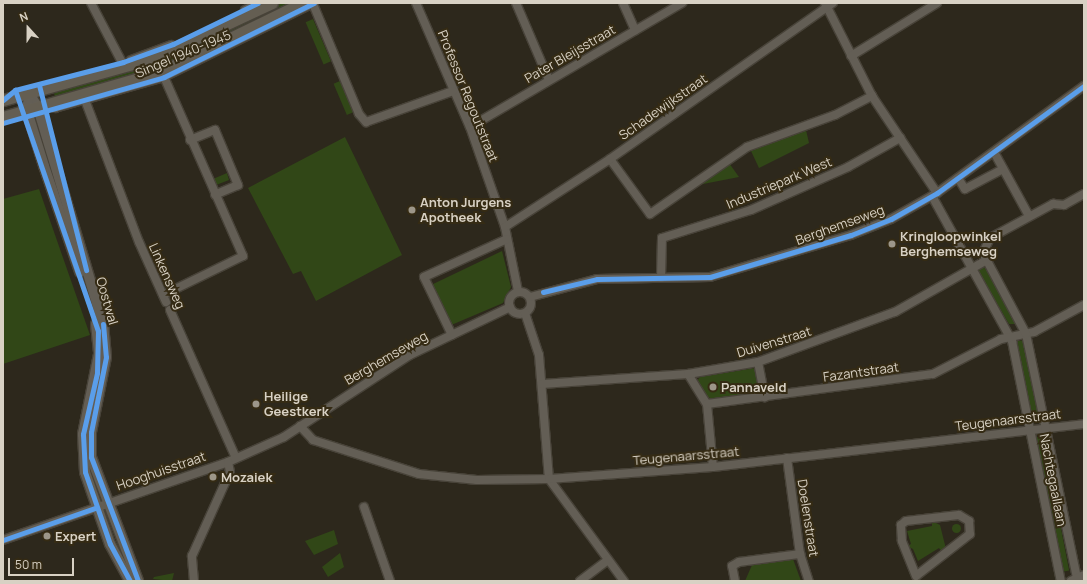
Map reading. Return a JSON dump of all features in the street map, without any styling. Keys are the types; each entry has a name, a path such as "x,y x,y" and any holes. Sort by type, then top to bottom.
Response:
{"main road":[{"name":"Singel 1940-1945","path":"3,100 124,65 194,42 272,3"},
{"name":"Singel 1940-1945","path":"3,117 160,72 310,3"}],"street":[{"path":"91,3 124,65"},
{"name":"Singel 1940-1945","path":"124,65 179,42 258,3"},
{"path":"310,3 359,114 366,122 453,91"},
{"name":"Singel 1940-1945","path":"38,108 55,108 164,77 310,3"},
{"name":"Professor Regoutstraat","path":"416,3 453,91 470,127 505,227 518,292"},
{"path":"516,3 549,80"},
{"path":"623,3 635,30"},
{"name":"Pater Bleijsstraat","path":"470,127 682,3"},
{"path":"851,56 937,3"},
{"name":"Nachtegaallaan","path":"828,4 851,56 872,96 900,138 934,194 1010,337 1061,581"},
{"name":"Schadewijkstraat","path":"505,227 610,159 828,4"},
{"path":"164,77 190,140 215,195 238,185 215,130 190,140"},
{"name":"Berghemseweg","path":"530,297 597,279 710,277 748,268 851,236 892,219 934,194 1084,86"},
{"name":"Oostwal","path":"29,93 38,108 98,331 97,367 91,432 91,457 106,503 138,581"},
{"path":"610,159 650,214 747,147 835,115 872,96"},
{"name":"Linkensweg","path":"85,100 165,298 243,256 215,195"},
{"name":"Industriepark West","path":"661,278 662,238 750,210 848,167 900,138"},
{"path":"994,152 1029,216"},
{"path":"958,178 965,189 1003,169"},
{"path":"985,261 983,253 987,240 1053,204 1064,205 1084,194"},
{"path":"452,335 424,277 507,239"},
{"name":"Nachtegaallaan","path":"985,261 1026,334 1077,578"},
{"name":"Duivenstraat","path":"542,384 688,374 758,362 895,312 985,261"},
{"path":"518,292 530,297 531,306 525,313 516,313 510,307 510,297 518,292"},
{"path":"1010,337 1026,334 1084,305"},
{"name":"Berghemseweg","path":"236,458 300,426 398,362 510,307"},
{"name":"Linkensweg","path":"170,310 236,458"},
{"path":"525,313 539,355 549,479 624,581"},
{"name":"Fazantstraat","path":"707,404 932,374 1010,337"},
{"path":"758,362 765,397"},
{"path":"688,374 707,404 713,467"},
{"name":"Oostwal","path":"94,401 82,451 95,508 130,581"},
{"name":"Teugenaarsstraat","path":"300,426 313,440 419,474 449,479 549,479 713,467 1045,427 1084,424"},
{"name":"Hooghuisstraat","path":"3,540 236,458"},
{"name":"Doelenstraat","path":"787,458 800,554 809,581"},
{"path":"194,579 192,556 230,472 228,462"},
{"path":"364,507 390,581"},
{"path":"964,516 970,521 970,534 917,579 902,542 901,525 906,521 964,516"},
{"path":"735,581 732,566 739,562 800,554"},
{"path":"580,581 608,560"}],"green space":[{"path":"277,3 297,3 169,66 55,99 54,92 138,69"},
{"path":"313,19 331,61 324,64 306,22"},
{"path":"340,81 353,112 347,115 334,84"},
{"path":"806,130 809,143 759,168 751,151"},
{"path":"345,137 402,255 316,301 301,271 293,274 248,188"},
{"path":"729,163 739,177 698,185"},
{"path":"227,173 229,180 216,185 213,179"},
{"path":"39,189 90,335 3,364 3,199"},
{"path":"502,251 511,287 503,303 449,326 429,286"},
{"path":"984,267 1017,324 1009,324 978,271"},
{"path":"1024,340 1040,421 1031,423 1015,342"},
{"path":"755,368 760,393 713,400 705,395 696,382 700,377"},
{"path":"1043,436 1069,570 1061,572 1035,438"},
{"path":"932,521 940,525 946,549 942,552 939,548 918,561 913,549 907,546 911,544 907,531 932,526"},
{"path":"956,523 961,528 956,533 951,528"},
{"path":"334,530 338,544 314,555 305,541"},
{"path":"340,553 344,567 328,577 322,567"},
{"path":"793,559 801,581 745,581 752,565"},
{"path":"174,573 172,581 153,579 154,577"}],"cycle path":[{"path":"3,100 15,90 123,62 173,44 258,3"},
{"path":"3,123 164,77 314,3"},
{"path":"39,85 86,270"},
{"path":"543,292 597,279 710,277 851,235 891,219 937,193 1084,86"},
{"path":"15,90 98,331 97,373 83,434 85,472 110,544 130,581"},
{"path":"103,324 106,357 91,432 91,457 138,581"},
{"path":"3,540 95,508"}],"place":[{"name":"Anton Jurgens Apotheek","path":"412,210"},
{"name":"Kringloopwinkel Berghemseweg","path":"892,244"},
{"name":"Pannaveld","path":"713,387"},
{"name":"Heilige Geestkerk","path":"256,404"},
{"name":"Mozaiek","path":"213,477"},
{"name":"Expert","path":"47,536"}]}
